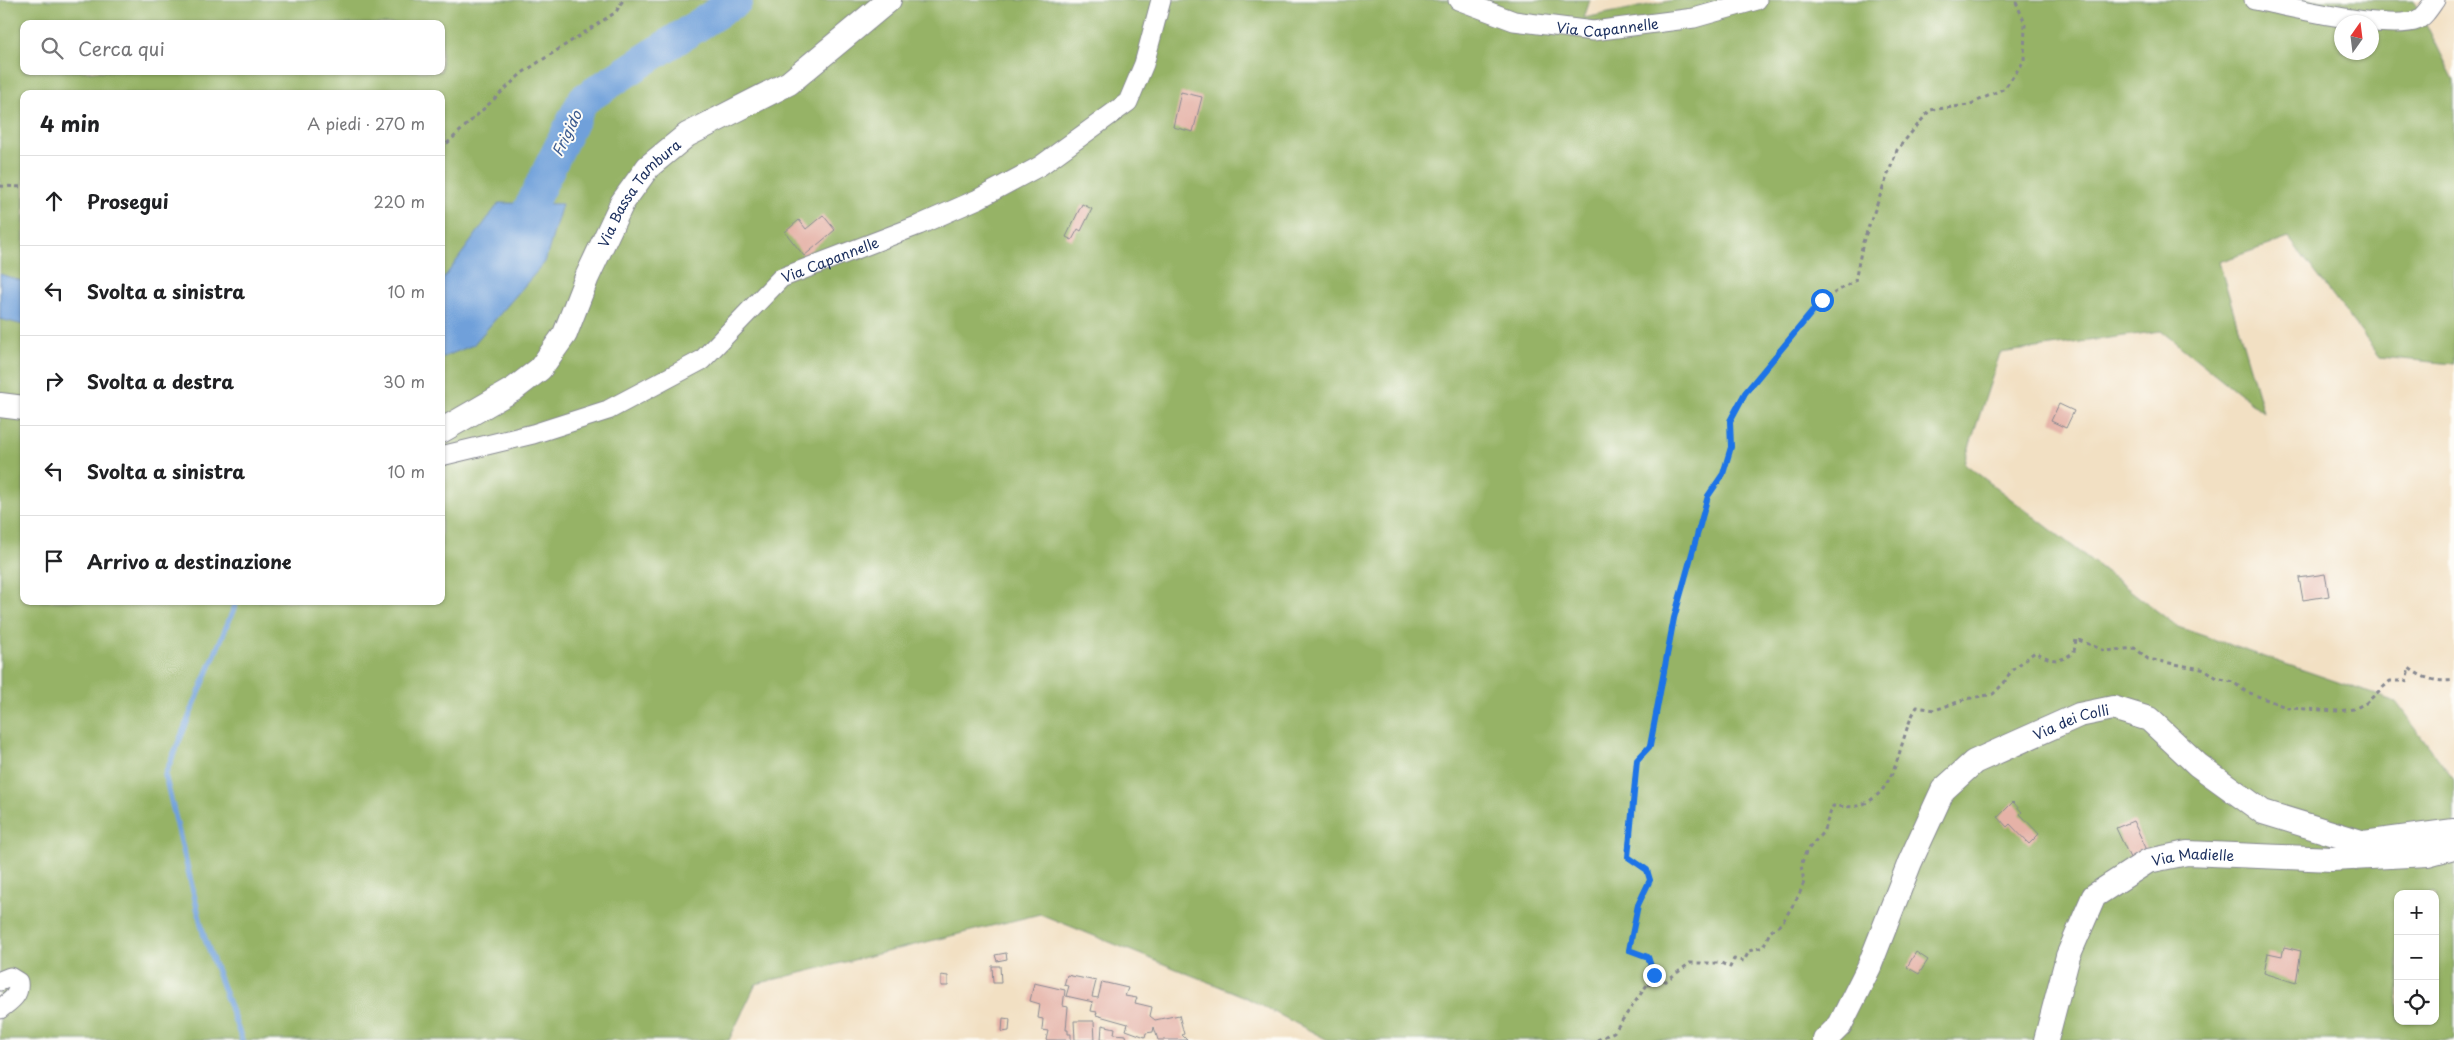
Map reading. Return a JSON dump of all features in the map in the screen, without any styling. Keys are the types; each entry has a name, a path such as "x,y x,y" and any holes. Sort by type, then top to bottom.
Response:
{"street":[{"name":"Via Bassa Tambura","path":"445,429 514,388 540,369 565,334 588,277 622,203 648,167 687,136 789,83 889,0"},
{"name":"Via Capannelle","path":"445,455 534,434 608,410 702,360 781,278 918,225 978,199 1040,166 1128,102 1144,64 1161,0"},
{"name":"Via Capannelle","path":"1458,0 1514,21 1593,31 1694,18 1757,0"},
{"path":"2254,0 2388,25 2418,20 2435,0"},
{"path":"0,405 20,408"},
{"name":"Via dei Colli","path":"1825,1040 1840,1025 1870,966 1910,862 1944,790 1974,762 2079,714 2114,708 2149,719 2198,765 2262,812 2364,843 2454,831"},
{"name":"Via Madielle","path":"2046,1040 2068,956 2094,896 2148,861 2187,853 2332,859 2428,854 2454,848"},
{"path":"0,981 10,977 18,982 19,990 15,998 0,1009"}],"path":[{"path":"445,145 522,73 616,12 623,0"},
{"path":"1597,1040 1614,1032 1654,975 1648,957 1629,950 1638,905 1650,880 1647,870 1628,857 1637,760 1650,746 1674,618 1708,496 1723,474 1731,447 1730,421 1745,393 1822,300 1855,281 1862,242 1896,150 1930,110 1969,105 2005,88 2024,61 2025,23 2015,0"},
{"path":"0,186 20,187"}],"green space":[{"path":"0,0 1590,0 1584,18 1674,0 2414,0 2454,80 2454,364 2380,357 2289,238 2219,262 2263,412 2161,331 2000,353 1964,463 2178,627 2396,702 2454,780 2454,1040 1328,1040 1243,996 1040,914 756,984 729,1040 0,1040"}],"water":[{"path":"499,203 562,204 545,262 473,345 445,356 445,277"},
{"path":"0,274 20,281 20,324 0,319"}],"building":[{"path":"1181,92 1202,97 1193,132 1173,127"},
{"path":"1082,204 1092,209 1081,231 1078,229 1072,240 1066,237"},
{"path":"823,215 835,230 804,256 785,232 799,220 806,229"},
{"path":"2059,404 2074,411 2066,428 2051,421"},
{"path":"2325,574 2329,596 2303,600 2299,578"},
{"path":"2013,802 2022,812 2020,814 2039,834 2029,844 2010,824 2007,827 1998,817"},
{"path":"2133,821 2148,852 2131,860 2116,828"},
{"path":"2284,947 2301,951 2296,983 2264,973 2268,953 2282,956"},
{"path":"1916,952 1928,960 1919,974 1907,967"},
{"path":"1006,953 1007,959 997,961 995,955"},
{"path":"992,966 1000,966 1001,983 993,983"},
{"path":"941,975 948,976 948,986 941,986"},
{"path":"1067,975 1096,981 1092,997 1098,998 1102,982 1128,988 1125,996 1137,998 1135,1003 1152,1007 1150,1016 1155,1020 1179,1015 1184,1034 1182,1035 1187,1040 1158,1040 1154,1027 1153,1032 1146,1033 1145,1037 1126,1030 1128,1024 1096,1015 1097,1012 1091,1011 1093,1002 1066,996 1069,986 1064,985"},
{"path":"1034,983 1065,990 1063,1006 1068,1007 1066,1030 1068,1030 1068,1034 1071,1034 1071,1040 1046,1040 1048,1031 1042,1030 1043,1019 1038,1018 1040,1004 1030,1001"},
{"path":"1003,1018 1010,1019 1009,1031 1002,1032"},
{"path":"1074,1021 1094,1021 1095,1040 1075,1040"},
{"path":"1102,1025 1115,1028 1114,1034 1126,1035 1127,1040 1101,1040"}],"waterway":[{"name":"Frigido","path":"512,243 583,100 737,0"},
{"path":"235,605 165,775 204,936 242,1040"}],"route":[{"path":"1654,975 1648,957 1629,950 1638,905 1650,880 1647,870 1628,857 1637,760 1650,746 1674,618 1708,496 1723,474 1731,447 1730,421 1745,393 1822,300"}]}
